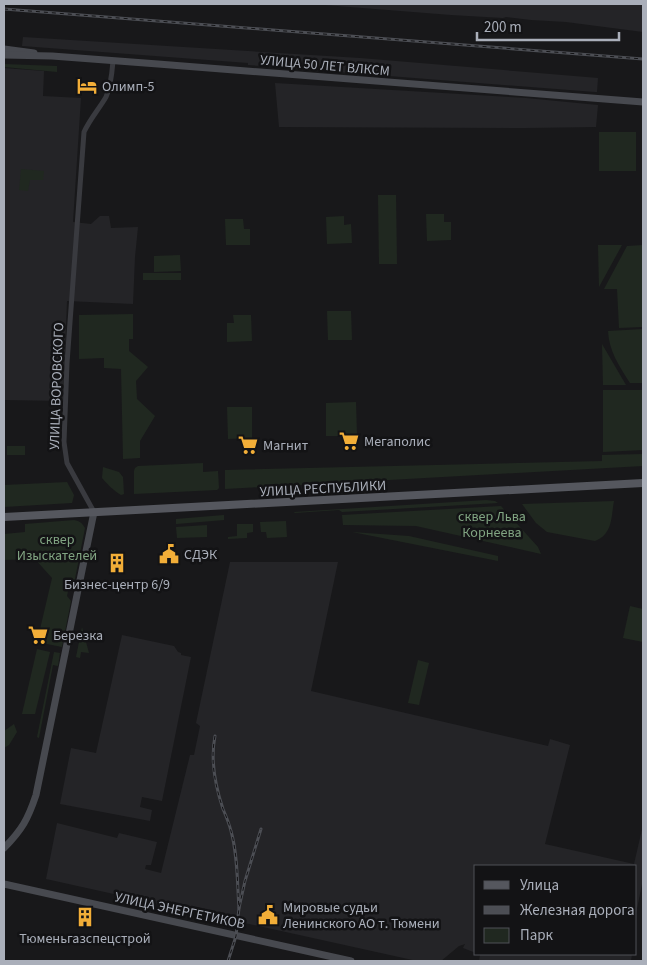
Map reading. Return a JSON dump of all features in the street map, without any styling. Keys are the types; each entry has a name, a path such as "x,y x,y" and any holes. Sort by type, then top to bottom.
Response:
{"main road":[{"name":"УЛИЦА РЕСПУБЛИКИ","path":"4,517 643,483"}],"street":[{"path":"4,49 52,56"},
{"name":"УЛИЦА 50 ЛЕТ ВЛКСМ","path":"4,56 52,56 643,102"},
{"name":"УЛИЦА ВОРОВСКОГО","path":"94,512 68,463 64,442 68,346 84,132 106,96 111,82 113,61"},
{"path":"4,848 25,822 36,795 94,512"},
{"name":"УЛИЦА ЭНЕРГЕТИКОВ","path":"4,884 351,961"}],"shaded area":[{"path":"312,4 643,4 643,32 566,22"},
{"path":"23,37 360,58 598,78 597,92 22,46"},
{"path":"4,68 44,71 43,96 81,98 73,222 91,224 100,216 109,216 111,228 138,227 133,304 67,301 63,401 4,400"},
{"path":"275,83 526,98 598,105 596,127 279,127"},
{"path":"230,562 338,562 311,691 548,746 550,739 570,745 545,844 634,864 643,825 643,879 637,909 637,865 474,865 474,952 463,948 465,944 459,946 441,961 417,961 46,879 57,823 117,838 119,833 157,842 151,865 146,865 145,869 161,873 190,755 194,755 200,726 196,723"},
{"path":"122,635 174,646 181,655 191,657 162,801 142,797 140,807 152,810 150,821 60,804 71,748 96,753"},
{"path":"480,955 632,955 631,961 479,961"}],"green space":[{"path":"4,64 57,66 57,72 4,67"},
{"path":"599,132 636,132 636,171 599,171"},
{"path":"21,169 44,171 43,180 30,180 28,191 19,190"},
{"path":"378,195 396,195 397,264 379,264"},
{"path":"426,214 444,214 444,222 451,222 451,240 427,241"},
{"path":"344,216 344,225 351,224 352,243 327,244 326,217"},
{"path":"225,219 243,219 244,229 250,229 250,245 226,245"},
{"path":"598,245 622,245 599,287"},
{"path":"643,245 643,327 619,328 617,289 604,289 627,246"},
{"path":"180,255 181,271 154,272 154,256"},
{"path":"143,273 181,273 181,280 143,280"},
{"path":"327,311 351,311 352,340 328,340"},
{"path":"133,314 133,339 129,339 129,351 148,367 136,381 137,399 155,416 140,441 140,458 123,459 121,369 104,368 104,358 79,359 79,315"},
{"path":"233,315 251,315 252,341 227,342 227,323 234,323"},
{"path":"643,329 643,383 630,383 612,352 608,331"},
{"path":"602,344 626,385 603,385"},
{"path":"603,390 643,390 643,450 603,452"},
{"path":"356,402 357,436 326,436 326,403"},
{"path":"227,407 252,407 252,438 228,439"},
{"path":"7,446 25,446 25,455 7,455"},
{"path":"643,454 643,466 225,489 225,470 602,461 602,455"},
{"path":"203,463 203,472 218,471 219,488 217,490 134,494 134,471 138,466"},
{"path":"103,467 119,472 123,477 124,494 121,495 116,492 102,478"},
{"path":"67,482 74,495 72,503 4,507 4,485"},
{"path":"486,500 498,503 342,512 339,510 294,512"},
{"name":"сквер Льва Корнеева","path":"614,501 608,529 601,538 595,541 547,532 536,523 522,504"},
{"name":"сквер Льва Корнеева","path":"501,506 538,547 541,554 416,526 343,525 342,515"},
{"path":"224,515 224,520 176,524 176,519"},
{"name":"сквер Изыскателей","path":"74,520 81,522 85,528 74,584 69,586 67,596 71,601 62,647 37,642 52,578 35,559 4,560 4,534 25,532 25,524"},
{"path":"286,521 287,537 267,538 266,532 261,532 260,522"},
{"path":"237,524 253,524 253,532 247,533 247,538 228,539 228,537 237,536"},
{"path":"207,525 207,537 177,538 176,527"},
{"path":"352,532 409,536 498,556 498,561"},
{"path":"630,606 643,609 643,642 623,638"},
{"path":"82,627 89,653 81,652 80,658 76,657"},
{"path":"37,649 50,652 35,714 22,714"},
{"path":"54,652 60,653 58,666 53,665 39,738 37,737"},
{"path":"418,660 429,663 419,705 408,703"},
{"path":"14,724 17,732 9,745 4,748 4,731"}],"railway":[{"path":"4,9 643,59"},
{"path":"215,736 214,773 220,800 233,840 239,908"},
{"path":"228,961 236,936 239,908 245,881 261,829"}],"place":[{"name":"Олимп-5","path":"87,86"},
{"name":"Мегаполис","path":"349,441"},
{"name":"Магнит","path":"248,445"},
{"name":"СДЭК","path":"169,554"},
{"name":"Бизнес-центр 6/9","path":"117,563"},
{"name":"Березка","path":"38,635"},
{"name":"Мировые судьи Ленинского АО т. Тюмени","path":"268,915"},
{"name":"Тюменьгазспецстрой","path":"85,917"}]}
